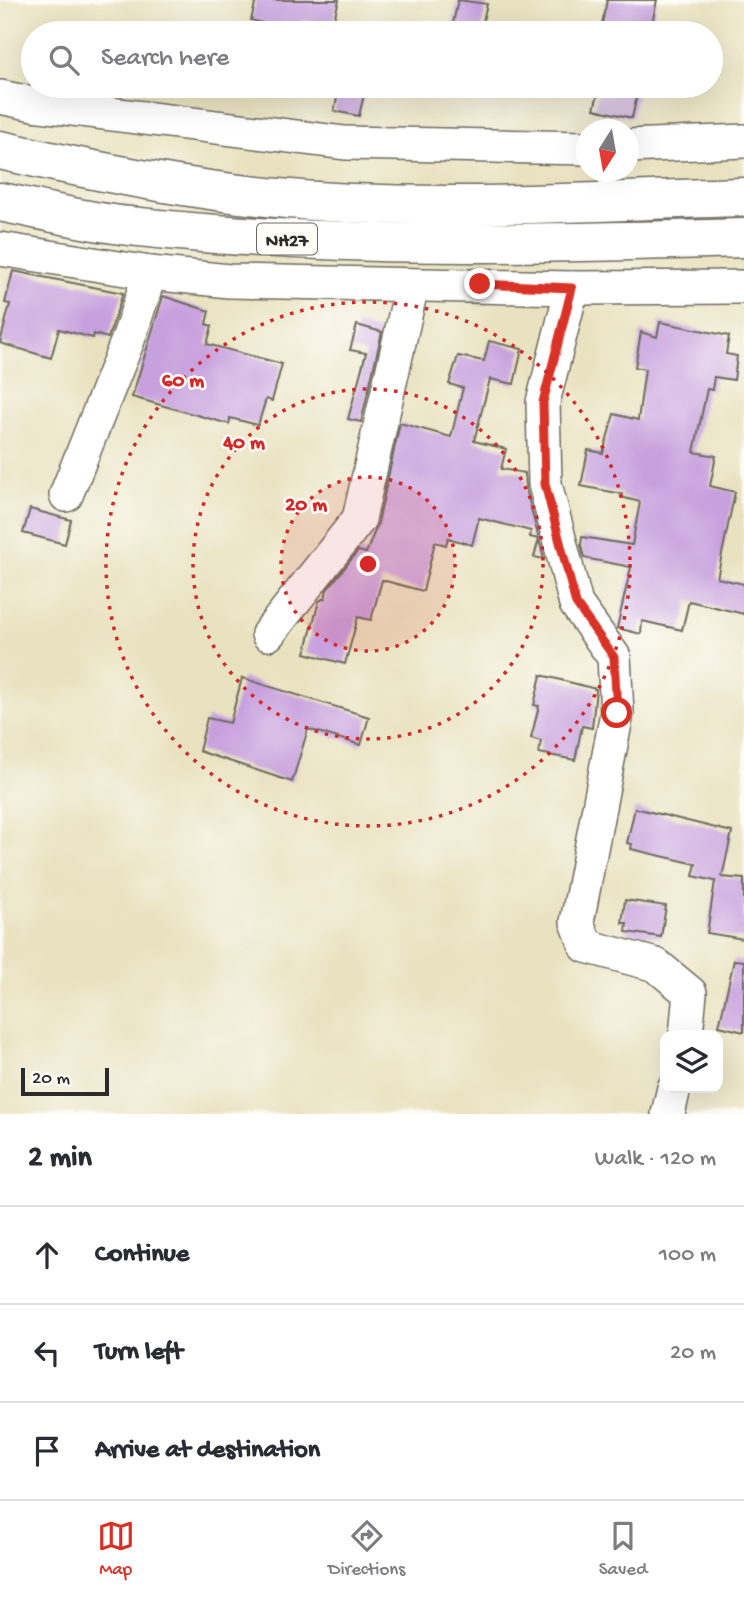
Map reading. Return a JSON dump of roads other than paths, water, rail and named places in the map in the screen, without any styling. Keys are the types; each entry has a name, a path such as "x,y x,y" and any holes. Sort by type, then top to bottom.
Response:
{"highway":[{"name":"NH27","path":"0,150 99,172 267,197 430,205 744,197"},
{"name":"NH27","path":"0,202 128,226 312,241 578,243 744,238"}],"street":[{"path":"0,97 39,105 345,143 576,148"},
{"path":"639,146 744,141"},
{"path":"0,249 229,281 572,288 744,287"},
{"path":"66,495 128,340 150,272"},
{"path":"268,634 359,519 412,285"},
{"path":"572,288 543,402 545,484 576,604 614,657 617,713 577,922 586,946 656,965 690,993 686,1030"},
{"path":"668,1114 673,1093"}]}
